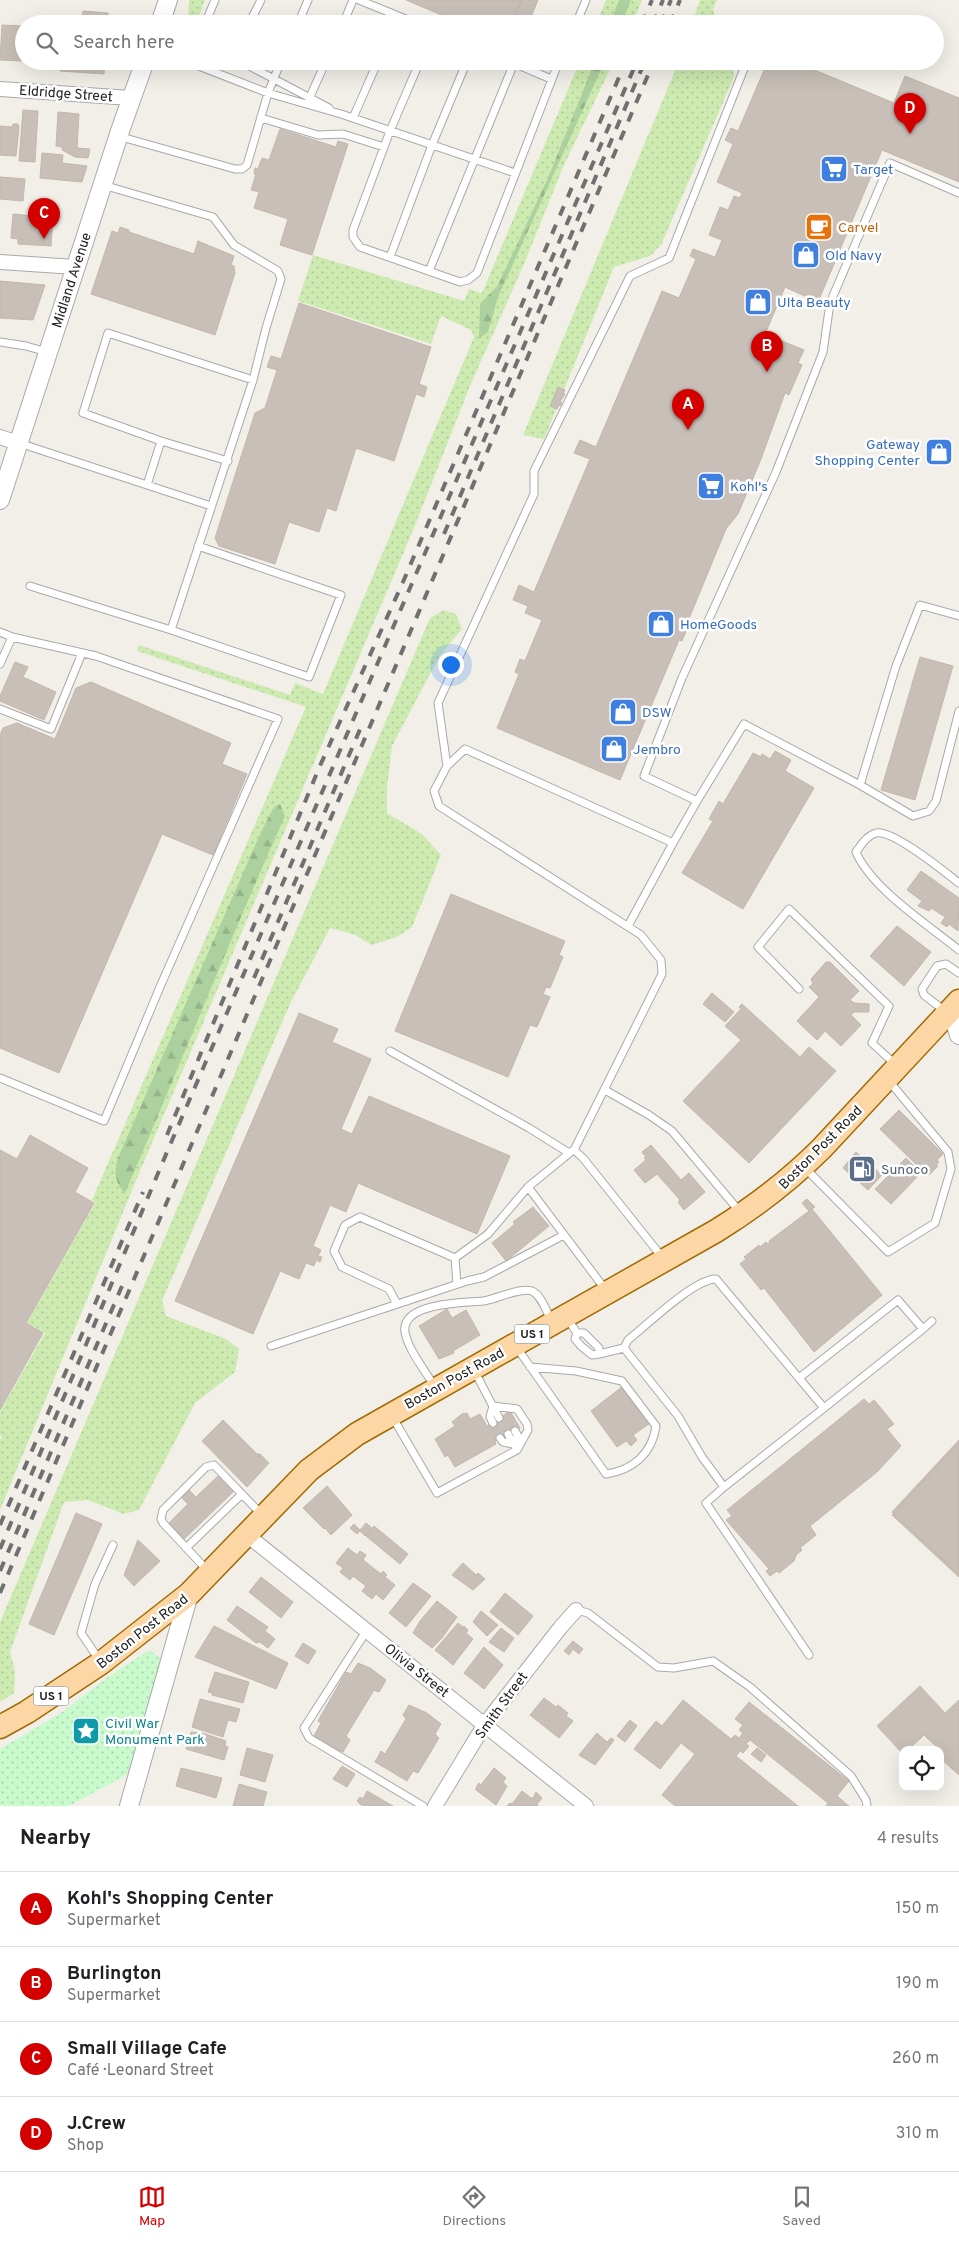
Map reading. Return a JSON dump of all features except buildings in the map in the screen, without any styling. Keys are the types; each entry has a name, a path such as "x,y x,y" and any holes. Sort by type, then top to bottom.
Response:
{"main road":[{"name":"Boston Post Road","path":"0,1727 27,1712 101,1663 189,1594 309,1470 330,1453 390,1413 514,1344 565,1323 607,1292 764,1200 804,1166 954,1009"}],"street":[{"path":"163,15 168,0"},
{"name":"Midland Avenue","path":"0,500 102,184 142,70"},
{"name":"Eldridge Street","path":"0,89 132,98"},
{"path":"0,262 75,267"},
{"path":"0,437 18,443"},
{"path":"954,1009 959,1035"},
{"name":"Olivia Street","path":"247,1535 586,1806"},
{"path":"129,1806 189,1594"},
{"name":"Smith Street","path":"435,1806 485,1724 576,1610"}],"lane":[{"path":"209,15 215,0"},
{"path":"254,15 261,0"},
{"path":"302,15 308,0"},
{"path":"346,15 353,0"},
{"path":"359,0 396,15"},
{"path":"580,15 586,0"},
{"path":"209,70 268,93 341,114 515,173"},
{"path":"258,70 341,114"},
{"path":"118,136 235,169 242,169 246,165 268,93 277,70"},
{"path":"306,104 322,70"},
{"path":"353,118 374,70"},
{"path":"416,70 390,131 353,230 353,237 360,247 460,282 468,280 478,273 556,70"},
{"path":"390,257 462,70"},
{"path":"429,271 509,70"},
{"path":"531,70 552,79"},
{"path":"447,766 438,703 534,494 534,471 630,276 669,258 743,70"},
{"path":"261,118 318,135 344,134 384,147"},
{"path":"697,801 644,776 682,678 776,472 823,352 830,303 890,163 959,193"},
{"path":"102,184 213,217 234,245 278,271 281,278 228,461 211,506 171,630"},
{"path":"228,461 161,441 83,413 108,332 253,380"},
{"path":"0,342 48,352"},
{"path":"148,485 161,441"},
{"path":"18,443 211,506"},
{"path":"30,586 171,630 309,677 341,595 198,546"},
{"path":"860,785 896,666 920,605 959,616"},
{"path":"0,632 82,653 278,719 160,987 104,1121 0,1079"},
{"path":"0,664 12,636"},
{"path":"0,709 51,728 82,653"},
{"path":"628,926 697,801 744,724 860,785 913,816 929,811 936,801 959,711"},
{"path":"455,1258 488,1234 528,1187 572,1151 605,1090 662,974 661,960 641,935 439,806 434,791 447,766 464,750 674,843"},
{"path":"959,883 928,859 889,835 878,833 867,837 856,852 869,875 912,913 959,950"},
{"path":"799,989 758,947 789,909 889,1006 872,1043 948,1152 951,1169 935,1223 888,1252 804,1166"},
{"path":"954,1009 932,1003 924,995 922,989 937,966 946,964 959,973"},
{"path":"390,1051 584,1158 664,1260"},
{"path":"605,1090 649,1115 672,1132 742,1214"},
{"path":"528,1187 607,1292"},
{"path":"397,1304 389,1289 342,1267 334,1251 345,1225 360,1217 455,1258"},
{"path":"271,1346 457,1284 484,1277 564,1235"},
{"path":"455,1258 457,1284"},
{"path":"436,1388 407,1337 406,1322 412,1315 445,1303 488,1300 524,1290 540,1297 565,1323 581,1346 592,1355 624,1348 628,1340 692,1288 708,1279 716,1279 824,1408"},
{"path":"799,1378 898,1300 923,1329"},
{"path":"809,1655 706,1503 932,1322"},
{"path":"565,1323 588,1336 599,1348 599,1354"},
{"path":"514,1344 530,1367 606,1474 622,1471 638,1462 655,1436 656,1426 622,1381 576,1371 530,1367"},
{"path":"624,1348 678,1416 702,1457 724,1487"},
{"path":"473,1367 499,1418"},
{"path":"493,1406 504,1410 506,1414"},
{"path":"493,1406 490,1417 493,1423"},
{"path":"390,1413 438,1493 515,1447 526,1436 527,1424 517,1409 493,1406"},
{"path":"515,1447 518,1436 516,1431"},
{"path":"508,1434 515,1447"},
{"path":"500,1438 503,1442 515,1447"},
{"path":"210,1574 163,1523 161,1514 206,1468 214,1465 264,1517"},
{"path":"186,1548 242,1494"},
{"path":"101,1663 81,1633 95,1584 113,1544"},
{"path":"576,1610 588,1613 658,1667 674,1668 713,1661 729,1671 779,1712 851,1776 866,1800 866,1806"},
{"path":"367,1630 304,1728 309,1738 423,1806"}],"green space":[{"path":"189,0 205,0 199,15 188,15"},
{"path":"606,0 642,0 636,15 600,15"},
{"path":"619,0 631,0 625,15 613,15"},
{"path":"700,0 717,0 713,9 715,15 695,15"},
{"path":"576,70 610,70 564,165 524,264 470,386 414,528 140,1171 0,1510 0,1441 2,1437 0,1435 0,1412 45,1333 27,1323 95,1203 92,1200 306,707 137,651 139,645 290,695 295,683 323,694 474,337 471,330 441,316 431,344 298,301 313,255 464,301 469,289 482,293"},
{"path":"591,70 601,70 498,297 488,332 479,339 480,304 498,285 548,178"},
{"path":"675,70 733,70 734,77 661,245 650,256 614,267 544,439 523,435"},
{"path":"444,610 456,614 462,629 440,655 392,746 387,788 387,813 422,834 441,855 412,927 397,937 372,945 353,934 330,928 290,1004 162,1301 166,1316 226,1339 239,1349 235,1372 195,1403 139,1510 124,1514 88,1500 64,1502 10,1652 15,1672 14,1693 0,1702 0,1622 430,618"},
{"path":"280,804 285,816 125,1193 116,1177 118,1158 261,832 274,807"},
{"name":"Civil War Monument Park","path":"149,1650 161,1659 160,1666 131,1769 126,1775 69,1806 0,1806 0,1749 61,1713 108,1677"}],"railway":[{"path":"646,15 652,0"},
{"path":"657,15 663,0"},
{"path":"665,15 671,0"},
{"path":"674,15 680,0"},
{"path":"167,1135 319,768 403,582 622,70"},
{"path":"0,1549 167,1152 633,70"},
{"path":"444,534 641,70"},
{"path":"0,1593 650,70"},
{"path":"254,978 361,727"},
{"path":"0,1525 143,1192"},
{"path":"0,1571 125,1279"}],"place":[{"name":"J.Crew","path":"910,134"},
{"name":"Target","path":"834,169"},
{"name":"Carvel","path":"819,227"},
{"name":"Small Village Cafe","path":"44,239"},
{"name":"Old Navy","path":"806,255"},
{"name":"Ulta Beauty","path":"758,302"},
{"name":"Burlington","path":"767,372"},
{"name":"Kohl's Shopping Center","path":"688,430"},
{"name":"Gateway Shopping Center","path":"939,452"},
{"name":"Kohl's","path":"711,486"},
{"name":"HomeGoods","path":"661,624"},
{"name":"DSW","path":"623,712"},
{"name":"Jembro","path":"614,749"},
{"name":"Sunoco","path":"862,1169"},
{"name":"Civil War Monument Park","path":"86,1731"}]}
